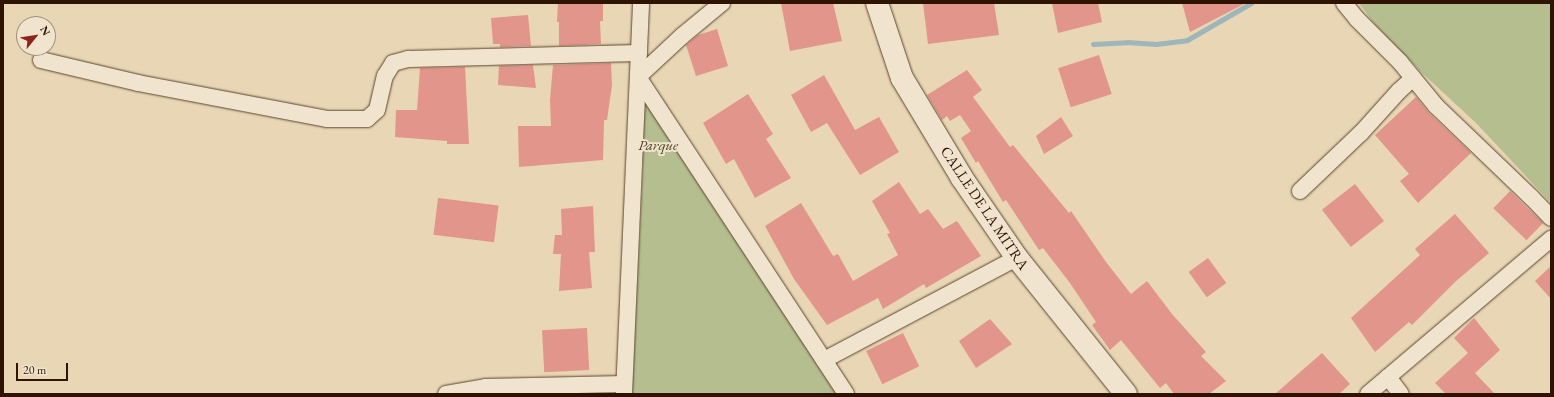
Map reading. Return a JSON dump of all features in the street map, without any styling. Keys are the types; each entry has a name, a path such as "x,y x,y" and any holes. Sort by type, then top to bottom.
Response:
{"street":[{"path":"446,394 485,387 624,389 641,3"},
{"path":"638,77 682,36 722,3"},
{"name":"CALLE DE LA MITRA","path":"877,3 902,78 962,178 1017,258 1126,394"},
{"path":"1344,3 1357,19 1400,62 1436,106 1551,218"},
{"path":"41,60 138,83 327,119 367,119 377,110 385,76 393,63 408,59 639,52"},
{"path":"638,77 846,394"},
{"path":"1300,191 1361,133 1399,91 1414,78"},
{"path":"1368,394 1551,239"},
{"path":"824,360 1017,258"},
{"path":"1388,377 1401,394"}],"green space":[{"path":"1359,3 1551,3 1551,203 1476,123 1421,72 1372,21"},
{"name":"Parque","path":"646,99 839,394 632,394 643,164 640,164"}],"building":[{"path":"558,3 603,3 603,21 600,21 601,44 559,46 559,22 557,22"},
{"path":"781,3 833,3 842,41 790,51"},
{"path":"923,3 994,3 999,35 928,44"},
{"path":"1052,3 1098,3 1102,22 1058,33"},
{"path":"1182,3 1246,3 1190,32"},
{"path":"528,15 531,46 500,47 500,44 493,44 491,18"},
{"path":"717,29 728,66 696,76 686,45 698,35"},
{"path":"1099,55 1112,94 1071,107 1058,68"},
{"path":"611,63 612,85 607,120 604,120 603,160 519,167 518,126 551,126 550,100 553,65"},
{"path":"533,65 536,88 498,85 499,66"},
{"path":"465,67 469,144 447,144 447,141 395,137 396,110 417,110 420,68"},
{"path":"967,70 982,90 973,97 1010,147 1013,145 1069,213 1071,211 1106,262 1131,294 1147,281 1172,314 1206,352 1201,356 1226,381 1209,394 1174,394 1166,383 1160,388 1121,340 1110,350 1092,325 1096,322 1070,283 1043,248 1039,250 1006,200 1003,202 978,161 976,163 961,138 971,131 960,115 950,121 947,116 942,120 927,95"},
{"path":"824,75 855,130 879,117 899,152 860,175 827,123 811,132 791,95"},
{"path":"748,94 773,134 766,139 791,178 755,198 734,159 726,164 703,123"},
{"path":"1416,97 1429,113 1471,153 1418,203 1400,181 1409,174 1375,135"},
{"path":"1061,117 1073,136 1044,154 1036,136"},
{"path":"899,182 920,214 928,209 943,229 957,221 981,256 926,288 924,284 883,309 878,298 827,325 794,279 765,226 801,203 833,256 838,254 853,281 898,255 887,234 890,233 872,201"},
{"path":"1355,184 1384,221 1351,247 1322,210"},
{"path":"1510,191 1543,223 1526,240 1493,208"},
{"path":"438,198 499,205 494,242 433,235"},
{"path":"593,206 595,252 589,252 592,288 559,291 561,254 553,254 555,235 562,235 561,209"},
{"path":"1455,214 1489,253 1455,282 1412,325 1409,322 1375,352 1351,318 1420,255 1415,249"},
{"path":"1208,258 1226,283 1207,297 1189,272"},
{"path":"1551,266 1551,299 1535,281"},
{"path":"1474,318 1500,350 1475,373 1495,394 1446,394 1435,383 1468,353 1454,338"},
{"path":"990,319 1012,344 976,368 959,341"},
{"path":"587,328 589,370 544,372 542,330"},
{"path":"903,333 919,366 882,384 866,351"},
{"path":"1322,353 1350,384 1339,394 1275,394"}],"waterway":[{"path":"1093,44 1127,42 1156,44 1187,40 1251,3"}]}
